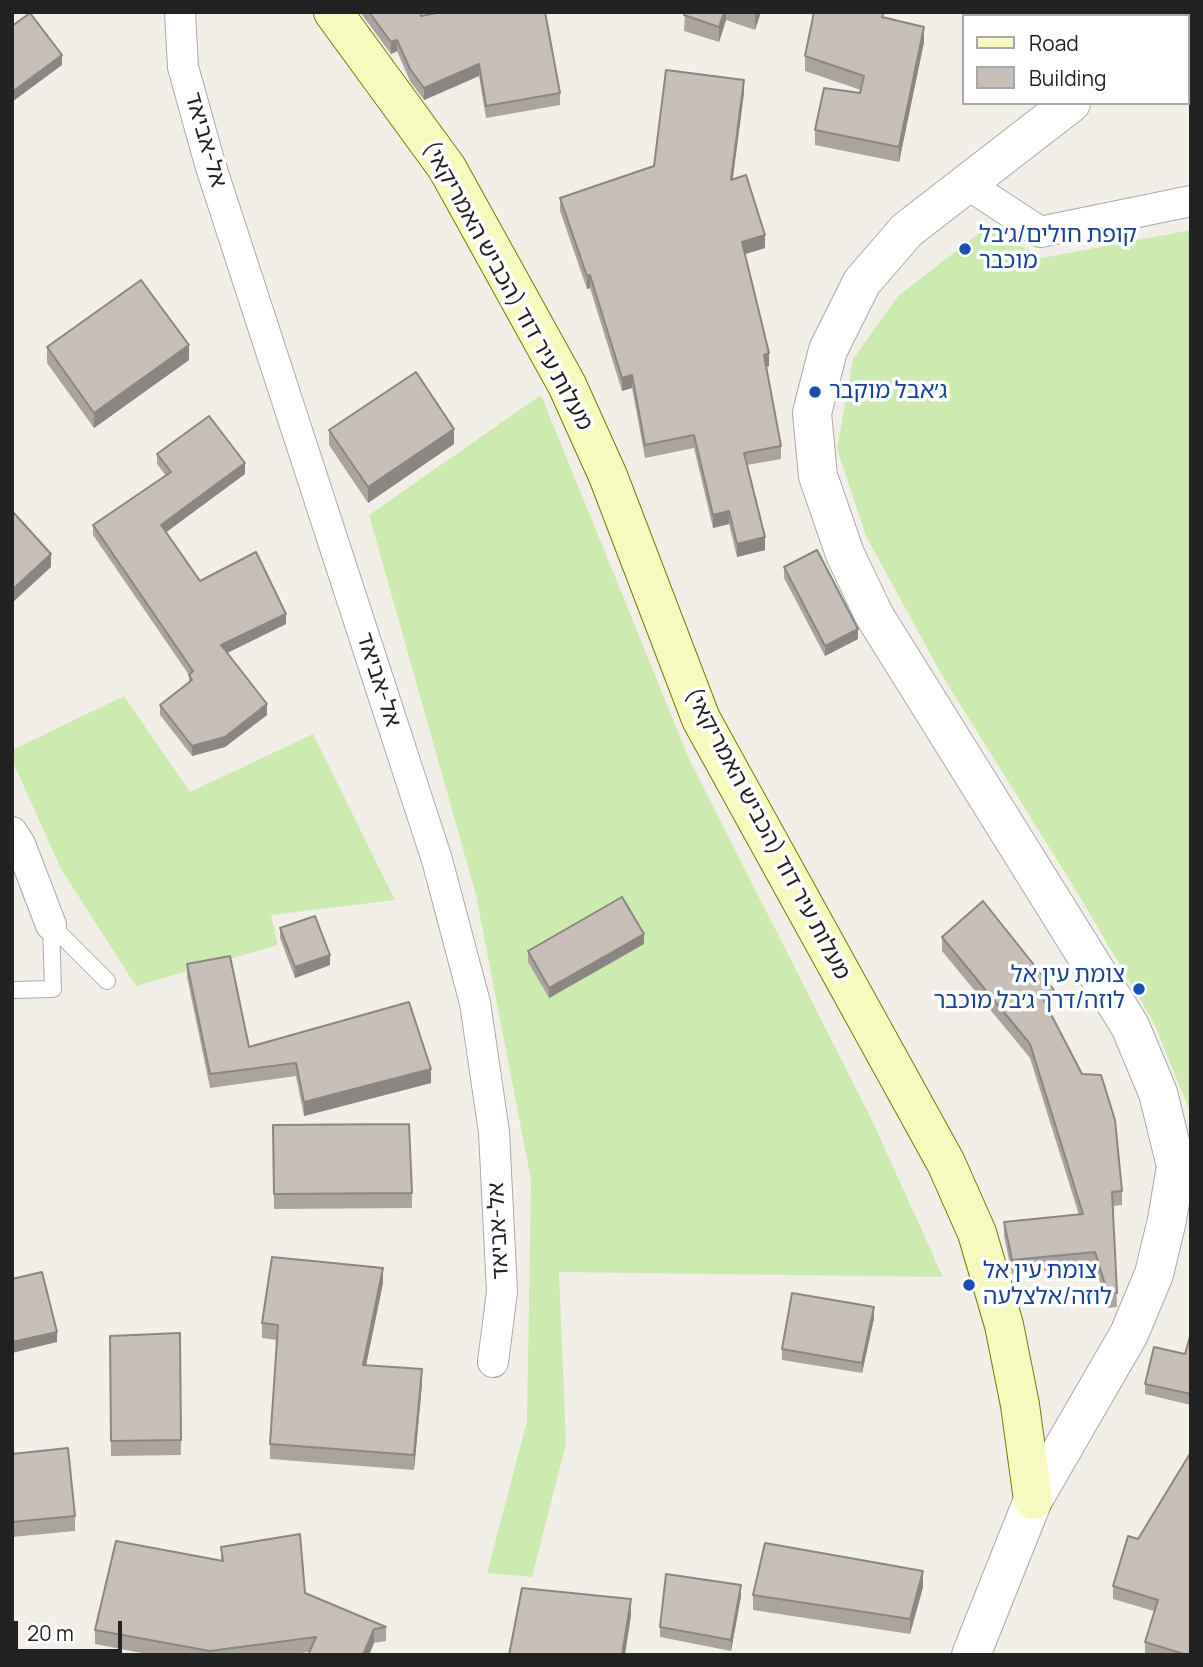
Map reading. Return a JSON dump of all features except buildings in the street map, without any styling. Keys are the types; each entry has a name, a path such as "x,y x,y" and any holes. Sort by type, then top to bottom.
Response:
{"main road":[{"name":"מעלות עיר דוד (הכביש האמריקאי)","path":"333,12 447,168 567,386 608,475 701,719 946,1163 977,1233 1004,1325 1020,1405 1033,1500"}],"street":[{"name":"אל-אביאד","path":"180,12 183,67 210,164 436,860 475,1003 494,1132 500,1239 502,1292 493,1362"},
{"path":"975,1654 1033,1500 1129,1334 1154,1274 1176,1166 1158,1093 1130,1026 874,615 845,554 818,476 811,413 828,350 862,282 907,230 1068,105"},
{"path":"968,184 1040,232 1191,201"},
{"path":"12,832 20,844 51,925"}],"lane":[{"path":"51,925 107,981"},
{"path":"12,990 53,989 51,925"}],"green space":[{"path":"987,227 1042,258 1191,230 1191,1114 1154,1023 1074,887 943,677 866,536 837,449 853,359 898,296"},
{"path":"541,395 690,761 870,1116 943,1277 559,1272 566,1444 532,1577 487,1573 527,1421 531,1180 476,895 369,515"},
{"path":"124,696 190,792 313,734 395,900 271,915 278,945 136,986 61,869 12,760 12,750"}],"place":[{"name":"קופת חולים/ג׳בל מוכבר","path":"965,249"},
{"name":"ג׳אבל מוקבר","path":"815,392"},
{"name":"צומת עין אל לוזה/דרך ג׳בל מוכבר","path":"1139,989"},
{"name":"צומת עין אל לוזה/אלצלעה","path":"969,1285"}]}
